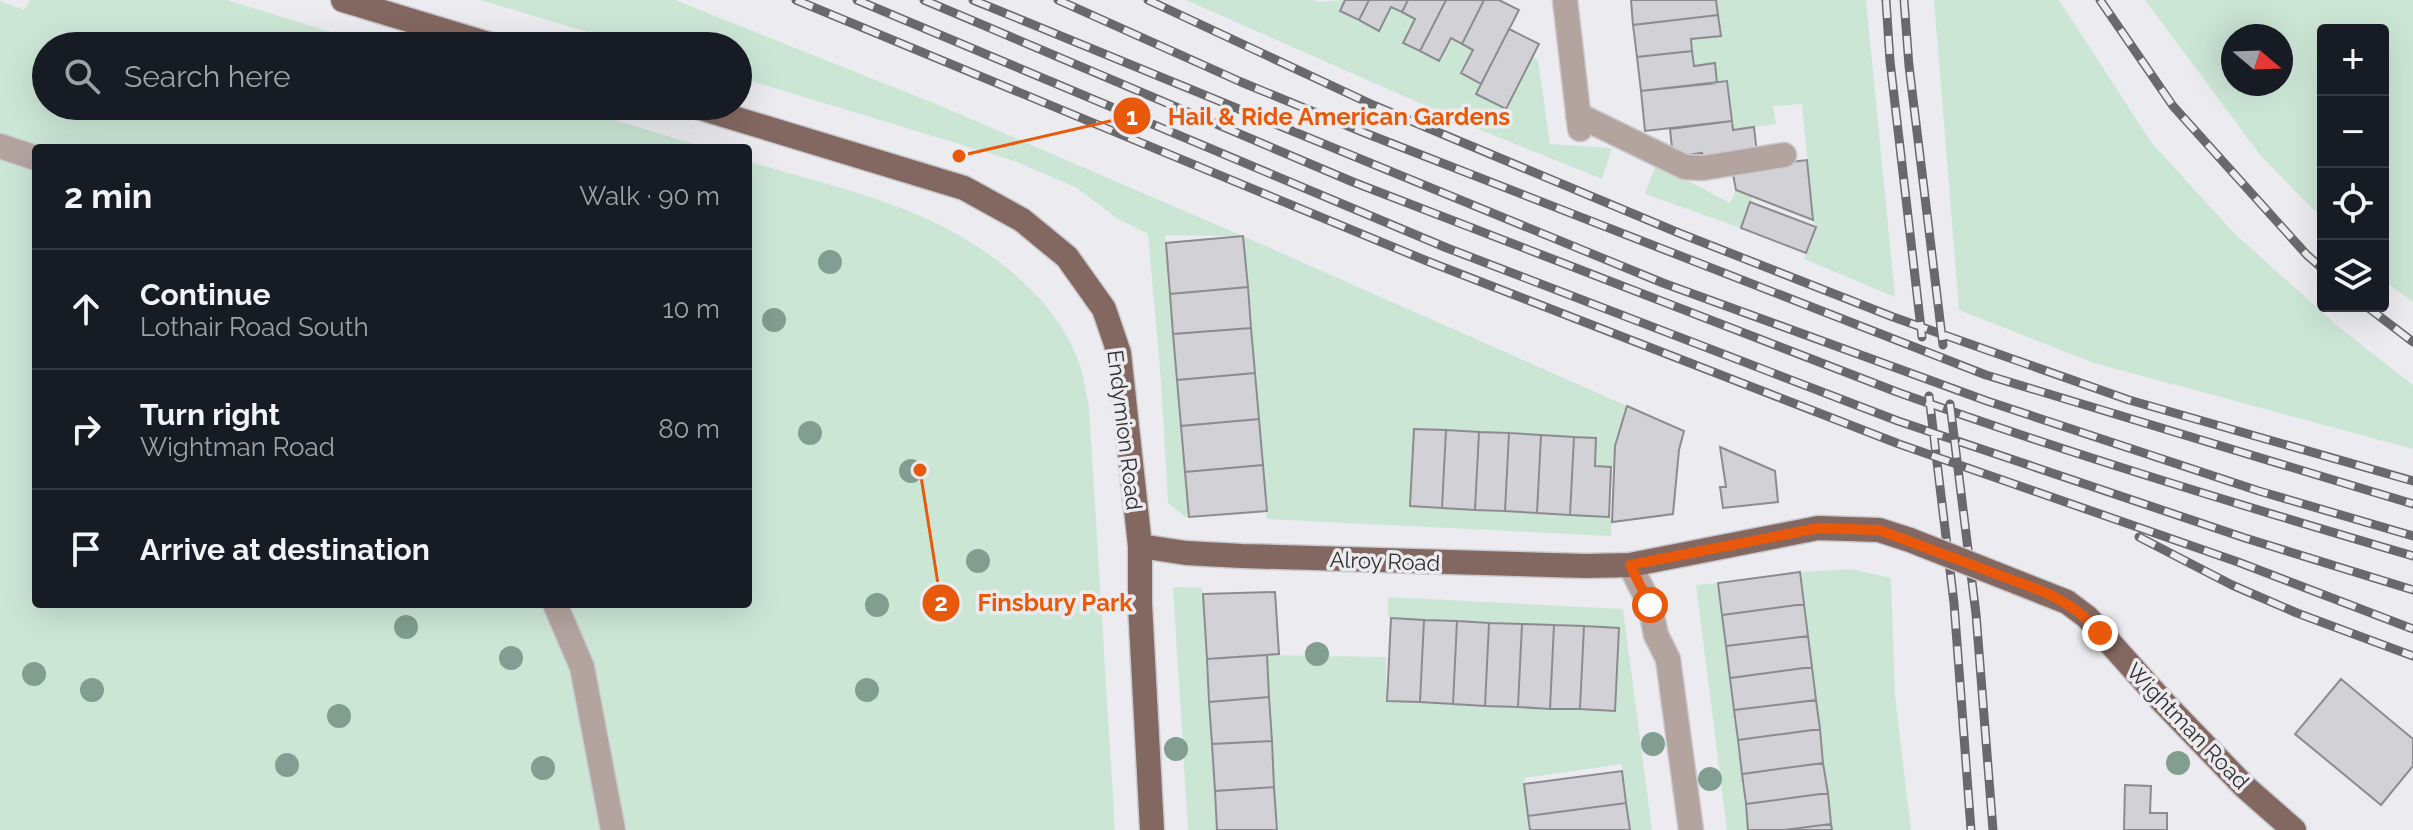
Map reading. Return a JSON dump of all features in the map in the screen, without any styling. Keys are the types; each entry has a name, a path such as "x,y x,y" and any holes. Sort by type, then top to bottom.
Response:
{"main road":[{"path":"343,0 449,32"},
{"name":"Endymion Road","path":"740,120 964,188 1022,220 1067,257 1104,309 1119,353 1140,546 1140,604 1152,830"},
{"name":"Wightman Road","path":"1630,565 1818,528 1879,530 2042,591 2067,602 2087,617 2245,787 2294,830"},
{"name":"Alroy Road","path":"1140,546 1186,553 1242,556 1558,566 1630,565"}],"street":[{"path":"1565,0 1579,122 1685,167 1703,168 1784,155"},
{"path":"0,146 32,157"},
{"path":"1630,565 1650,605 1656,635 1668,659 1691,830"},
{"path":"557,608 582,667 613,830"}],"green space":[{"path":"30,0 227,0 331,32 32,32 32,120 615,120 693,144 32,144 32,608 752,608 752,162 887,203 959,235 1010,270 1052,314 1068,338 1080,365 1089,407 1115,830 0,830 0,1 24,10"},
{"path":"480,0 675,0 936,104 1243,236 1165,235 1189,517 1168,503 1148,234 1118,219 1077,188 1015,161 752,81 752,32 588,32"},
{"path":"1186,0 1345,0 1340,11 1378,30 1391,7 1415,19 1404,43 1439,61 1451,38 1473,50 1461,73 1481,84 1476,94 1506,109 1533,57 1538,60 1550,144 1612,148 1602,179 1478,129"},
{"path":"1717,0 1866,0 1895,297 1804,259 1816,227 1802,104 1773,106 1776,124 1733,130 1727,82 1717,83 1715,63 1694,66 1691,39 1720,36"},
{"path":"1934,0 2059,0 2151,142 2235,234 2317,307 2317,312 2322,312 2413,385 2413,449 2094,363 1959,310"},
{"path":"2145,0 2413,0 2413,302 2389,284 2389,24 2317,24 2317,213 2260,155"},
{"path":"1656,164 1730,203 1736,190 1753,197 1741,228 1645,194"},
{"path":"1243,236 1627,406 1615,446 1614,467 1595,466 1595,438 1414,430 1410,506 1612,517 1611,536 1266,519"},
{"path":"1851,569 1891,578 1895,696 1911,830 1832,830 1800,572"},
{"path":"1718,583 1748,830 1727,830 1696,585"},
{"path":"1173,587 1202,588 1217,830 1188,830"},
{"path":"1388,597 1623,609 1652,830 1630,830 1622,764 1524,778 1530,830 1277,830 1267,655 1386,657 1386,701 1615,711 1619,628 1391,618 1388,617"}],"building":[{"path":"1345,0 1369,0 1359,20 1340,11"},
{"path":"1369,0 1408,0 1402,12 1391,7 1379,31 1359,20"},
{"path":"1408,0 1446,0 1420,51 1403,43 1415,19 1402,12"},
{"path":"1446,0 1484,0 1462,44 1451,38 1439,61 1420,51"},
{"path":"1484,0 1499,0 1519,10 1481,84 1461,73 1473,50 1462,44"},
{"path":"1631,0 1716,0 1718,15 1633,25"},
{"path":"1718,15 1721,36 1691,39 1692,51 1637,57 1633,25"},
{"path":"1509,29 1539,44 1506,109 1476,94"},
{"path":"1692,51 1694,66 1715,63 1717,83 1641,91 1637,57"},
{"path":"1727,81 1732,121 1645,131 1641,91"},
{"path":"1732,121 1733,130 1754,127 1757,154 1703,161 1702,153 1673,157 1670,129"},
{"path":"1807,160 1813,220 1736,190 1732,169"},
{"path":"1750,202 1816,227 1806,253 1741,228"},
{"path":"1243,236 1248,287 1170,294 1166,243"},
{"path":"1248,287 1251,328 1173,334 1170,294"},
{"path":"1251,328 1255,373 1177,380 1173,334"},
{"path":"1255,373 1259,419 1181,426 1177,380"},
{"path":"1627,406 1684,431 1679,450 1673,514 1612,522 1615,446"},
{"path":"1259,419 1263,465 1185,472 1181,426"},
{"path":"1414,429 1446,430 1442,508 1410,506"},
{"path":"1446,430 1479,432 1475,510 1442,508"},
{"path":"1479,432 1509,433 1505,511 1475,510"},
{"path":"1509,433 1541,435 1537,513 1505,511"},
{"path":"1541,435 1574,437 1570,515 1537,513"},
{"path":"1574,437 1596,438 1595,466 1611,467 1609,517 1570,515"},
{"path":"1720,447 1775,471 1778,502 1723,508 1720,487 1726,487"},
{"path":"1263,465 1267,511 1189,517 1185,472"},
{"path":"1800,572 1804,604 1722,615 1718,583"},
{"path":"1275,592 1279,654 1207,659 1203,594"},
{"path":"1804,604 1808,636 1726,646 1722,615"},
{"path":"1391,618 1424,620 1420,702 1387,701"},
{"path":"1424,620 1457,621 1453,704 1420,702"},
{"path":"1457,621 1489,623 1485,706 1453,704"},
{"path":"1489,623 1522,624 1518,707 1485,706"},
{"path":"1522,624 1554,625 1550,709 1518,707"},
{"path":"1554,625 1584,626 1580,709 1550,709"},
{"path":"1584,626 1619,628 1615,711 1580,709"},
{"path":"1808,636 1812,667 1730,678 1726,646"},
{"path":"1267,655 1269,697 1209,702 1207,659"},
{"path":"1812,667 1816,700 1734,710 1730,678"},
{"path":"2341,679 2413,739 2413,766 2381,805 2295,734"},
{"path":"1269,697 1272,741 1212,744 1209,702"},
{"path":"1816,700 1820,729 1738,740 1734,710"},
{"path":"1820,729 1823,763 1742,774 1738,740"},
{"path":"1272,741 1274,787 1215,791 1212,744"},
{"path":"1823,763 1828,793 1746,804 1742,774"},
{"path":"1622,771 1626,803 1528,816 1524,784"},
{"path":"2125,785 2151,786 2150,813 2167,813 2167,830 2124,830"},
{"path":"1274,787 1277,830 1217,830 1215,791"},
{"path":"1828,793 1831,824 1784,830 1748,830 1746,804"},
{"path":"1626,803 1630,830 1530,830 1528,816"},
{"path":"1831,824 1832,830 1784,830"}],"railway":[{"path":"796,0 1427,261 1899,444 2238,562 2413,629"},
{"path":"857,0 1447,248 1898,421 2245,538 2413,590"},
{"path":"924,0 1353,182 1897,392 2089,457 2413,556"},
{"path":"973,0 1663,283 1987,401 2259,491 2413,536"},
{"path":"1058,0 1241,82 1365,133 1986,375 2413,504"},
{"path":"1148,0 1373,105 1679,233 1893,317 2129,400 2413,481"},
{"path":"1886,0 1890,61 1922,337"},
{"path":"1904,0 1909,66 1943,345"},
{"path":"2100,0 2173,106 2317,264"},
{"path":"2374,312 2413,342"},
{"path":"1929,396 1954,603 1971,830"},
{"path":"1950,404 1976,614 1993,830"},
{"path":"2139,537 2232,585 2413,656"}],"place":[{"name":"Hail & Ride American Gardens","path":"959,156"},
{"name":"Finsbury Park","path":"920,470"}],"route":[{"path":"1650,605 1630,565 1818,528 1879,530 2067,602 2087,617 2100,633"}]}
